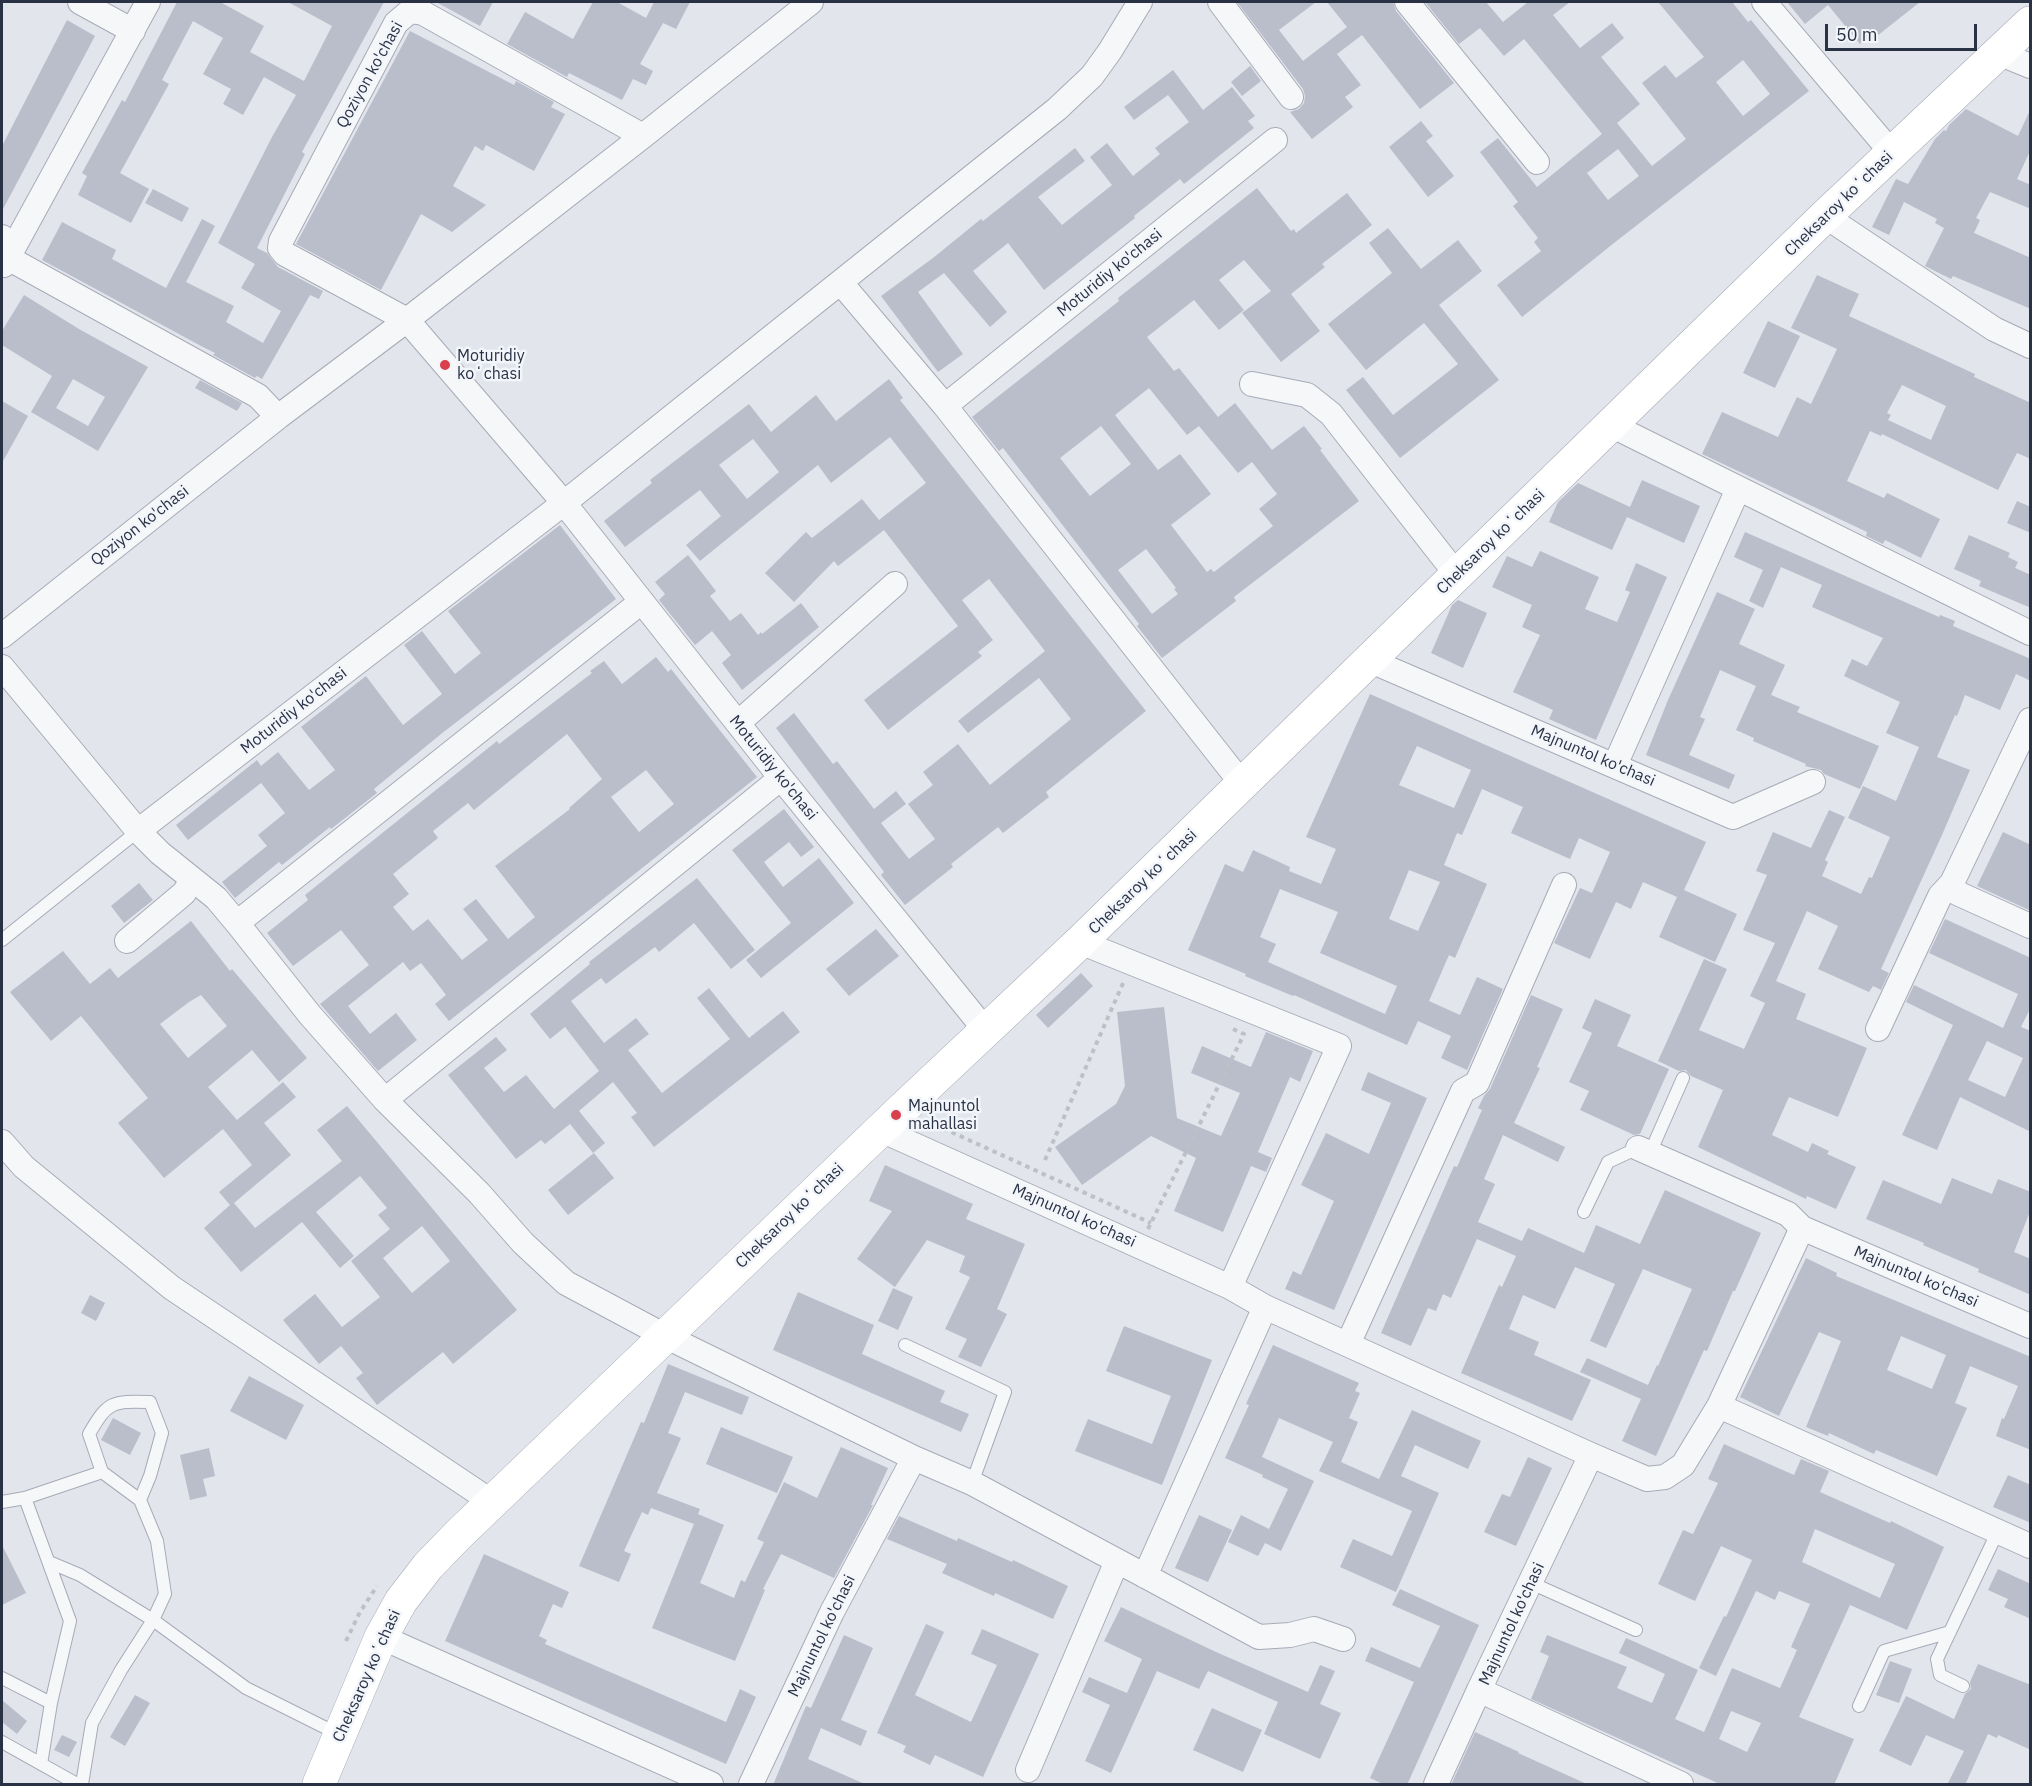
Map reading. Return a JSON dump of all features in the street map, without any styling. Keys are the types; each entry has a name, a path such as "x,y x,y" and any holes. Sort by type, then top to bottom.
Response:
{"street":[{"path":"80,2 132,31"},
{"path":"148,2 4,255 258,396 278,417"},
{"name":"Qoziyon ko'chasi","path":"2,636 278,417 407,320 811,2"},
{"name":"Moturidiy ko'chasi","path":"138,831 564,503 1057,109 1092,76 1140,2"},
{"path":"1220,2 1291,97"},
{"path":"1407,2 1538,162"},
{"path":"1764,2 1892,153"},
{"name":"Qoziyon ko'chasi","path":"407,320 285,254 280,248 281,241 396,23 410,11 423,13 643,136"},
{"name":"Cheksaroy koʻchasi","path":"319,1785 381,1637 401,1601 428,1566 665,1336 1080,942 1826,216 2031,23"},
{"path":"1998,53 2031,66"},
{"name":"Moturidiy ko'chasi","path":"945,406 1275,140"},
{"path":"1826,216 1994,329 2031,346"},
{"path":"841,283 945,406 1243,784"},
{"name":"Moturidiy ko'chasi","path":"407,320 564,503 781,778 986,1031"},
{"path":"1252,384 1307,395 1331,414 1457,574"},
{"path":"1611,425 2031,633"},
{"path":"1615,765 1738,489"},
{"path":"738,723 896,584"},
{"path":"237,922 641,602"},
{"name":"Majnuntol ko'chasi","path":"1371,660 1733,817 1814,782"},
{"path":"2,667 138,831 192,880 216,898 310,1015 385,1100 479,1193 523,1243 566,1284 665,1336 914,1458 972,1483 1259,1637 1290,1635 1314,1629 1343,1640"},
{"path":"1878,1029 1941,896 1952,883 2031,720"},
{"path":"385,1100 781,778"},
{"path":"127,941 184,893 192,880"},
{"path":"1952,883 1957,893 2031,926"},
{"path":"1348,1344 1463,1091 1477,1083 1564,885"},
{"path":"1080,942 1339,1046 1230,1287"},
{"name":"Majnuntol ko'chasi","path":"881,1130 1230,1287 1265,1307 1647,1479 1665,1477 1683,1465 1719,1406 1802,1228"},
{"path":"2,1142 24,1167 172,1288 492,1502"},
{"name":"Majnuntol ko'chasi","path":"1644,1151 1788,1214 1802,1228 2031,1326"},
{"path":"1145,1576 1265,1307"},
{"path":"1719,1406 2031,1546"},
{"name":"Majnuntol ko'chasi","path":"1591,1455 1479,1690 1681,1785"},
{"name":"Majnuntol ko'chasi","path":"751,1785 832,1612 914,1458"},
{"path":"1028,1770 1117,1561"},
{"path":"381,1637 711,1785"},
{"path":"1436,1785 1479,1690"}],"lane":[{"path":"2,940 138,831"},
{"path":"1584,1212 1608,1162 1644,1151 1683,1078"},
{"path":"905,1345 1005,1392 972,1483"},
{"path":"82,1785 92,1723 121,1670 153,1620 165,1594 157,1541 140,1500 102,1472 89,1434 104,1409 124,1401 150,1402 162,1433 150,1476 140,1500"},
{"path":"2,1502 26,1497 102,1472"},
{"path":"26,1497 70,1621 51,1703 41,1764"},
{"path":"1963,1686 1940,1675 1937,1659 1998,1531"},
{"path":"49,1562 80,1575 153,1620 246,1688 340,1734"},
{"path":"1531,1583 1636,1630"},
{"path":"1859,1706 1884,1651 1950,1632"},
{"path":"2,1678 51,1703"},
{"path":"2,1742 77,1785"}],"path":[{"path":"1114,975 1135,985"},
{"path":"1046,1160 1124,980"},
{"path":"1140,1246 1244,1034 1222,1024"},
{"path":"926,1115 926,1121 1151,1223"}],"building":[{"path":"177,2 220,2 264,26 250,52 304,81 332,26 288,2 384,2 302,152 305,154 257,248 267,253 278,267 323,291 319,299 310,295 262,379 257,376 255,378 213,355 215,353 42,260 62,222 116,250 112,259 166,288 202,219 215,226 186,282 234,306 226,322 263,343 281,311 241,288 255,264 218,243 296,95 264,77 243,115 223,104 231,89 203,74 223,38 193,21 162,80 169,84 120,173 149,189 131,223 78,195 87,176 82,173 122,100 125,102"},
{"path":"436,2 493,2 480,26"},
{"path":"593,2 617,2 646,18 654,2 690,2 676,29 663,23 640,64 653,71 646,85 633,79 622,100 569,73 567,77 507,44 525,12 573,39"},
{"path":"1237,2 1316,2 1279,30 1303,61 1347,27 1327,2 1393,2 1396,11 1454,83 1420,109 1362,35 1337,54 1361,85 1345,97 1353,107 1312,139 1290,112 1299,109 1304,103 1303,89"},
{"path":"1425,2 1486,2 1503,22 1528,2 1570,2 1553,15 1580,48 1612,23 1624,38 1601,57 1640,104 1617,123 1652,166 1686,139 1642,83 1665,65 1676,78 1704,57 1658,2 1732,2 1748,22 1751,20 1809,91 1522,317 1497,285 1541,251 1534,242 1538,238 1513,206 1518,202 1480,152 1498,138 1537,187 1602,134 1524,39 1504,56 1480,28 1459,44","holes":["1743,60 1770,94 1743,116 1716,82","1618,149 1639,176 1608,200 1587,173"]},
{"path":"1787,2 1920,2 1877,36 1874,33 1860,44 1828,5 1805,24"},
{"path":"67,20 95,36 2,211 2,146"},
{"path":"410,31 514,85 516,81 554,102 551,107 565,114 534,171 486,145 483,151 475,146 453,186 486,205 452,232 421,214 381,290 296,244"},
{"path":"1250,66 1261,81 1242,96 1231,82"},
{"path":"1173,70 1203,110 1232,87 1255,116 1248,121 1254,128 1184,184 1180,179 1044,290 1008,243 973,271 1007,312 990,327 944,273 918,292 963,354 938,372 881,296 981,219 983,221 1075,148 1085,161 1038,197 1062,225 1112,185 1090,157 1107,143 1133,176 1160,154 1155,148 1189,122 1168,95 1134,120 1124,107"},
{"path":"2031,108 2031,149 2017,179 2031,185 2031,209 1990,192 1976,218 1980,220 1974,233 2031,258 2031,309 1953,276 1951,279 1925,266 1944,228 1935,223 1937,219 1904,202 1889,235 1872,227 1896,179 1908,184 1935,139 1944,130 1946,131 1949,125 1966,109 2018,136"},
{"path":"1421,121 1433,136 1426,141 1454,176 1428,197 1389,147"},
{"path":"1257,188 1291,231 1294,229 1296,233 1347,193 1372,225 1322,264 1325,267 1291,294 1320,331 1281,362 1242,313 1271,291 1244,260 1219,280 1244,310 1219,330 1194,300 1147,337 1174,371 1179,368 1218,417 1235,403 1272,450 1304,426 1359,501 1234,597 1236,601 1162,658 1137,626 1139,624 1003,448 999,451 972,417 1119,301 1118,298","holes":["1149,388 1187,435 1199,426 1238,473 1252,462 1277,494 1259,509 1273,526 1214,572 1211,569 1207,572 1171,525 1211,494 1180,454 1158,470 1115,415","1101,426 1131,464 1090,496 1060,458","1146,549 1176,588 1174,589 1178,594 1152,614 1118,570"]},
{"path":"153,189 189,208 182,222 145,203"},
{"path":"1388,228 1421,269 1458,240 1482,271 1439,305 1499,380 1400,458 1346,390 1363,377 1393,415 1458,364 1424,323 1366,370 1328,324 1392,273 1369,243"},
{"path":"1817,275 1859,294 1849,316 1975,374 1974,377 2031,403 2031,459 2017,453 1998,490 1882,434 1881,436 1870,431 1847,481 1884,498 1887,493 1940,519 1921,558 1885,540 1883,544 1866,536 1867,532 1702,454 1722,412 1778,437 1797,397 1811,404 1837,349 1791,328","holes":["1902,385 1946,406 1931,440 1888,420 1891,415 1887,413"]},
{"path":"24,295 148,367 98,451 31,412 52,376 2,345 2,331","holes":["73,379 105,397 88,426 56,408"]},
{"path":"1768,321 1800,336 1775,388 1743,373"},
{"path":"889,379 903,398 900,400 1146,711 1046,792 1049,797 1003,833 998,827 951,864 953,867 905,905 881,875 884,872 776,728 794,713 833,764 837,761 874,809 896,791 906,804 881,823 909,859 935,839 908,804 933,785 923,772 958,744 990,785 1071,719 1039,678 968,733 958,721 1045,651 989,579 962,600 993,640 978,652 982,656 888,730 864,700 958,626 884,530 838,566 834,561 794,602 765,573 806,532 812,538 862,499 879,520 926,483 890,437 831,483 818,465 700,561 686,545 721,516 700,490 625,547 604,521 652,483 650,480 749,404 771,432 816,395 836,421","holes":["753,439 779,472 747,499 719,465"]},
{"path":"200,380 242,403 237,411 195,388"},
{"path":"2,401 28,416 2,463"},
{"path":"1642,480 1700,506 1684,543 1627,517 1612,550 1549,522 1558,502 1578,483 1630,507"},
{"path":"2017,501 2031,507 2031,533 2007,523"},
{"path":"560,525 616,599 441,734 374,789 377,793 282,865 279,862 235,898 222,882 267,846 258,835 285,813 261,783 188,840 176,825 257,760 261,766 278,752 309,790 335,770 301,727 366,676 403,725 442,694 404,645 422,631 455,674 481,653 448,611"},
{"path":"1745,532 1939,617 1940,615 1955,621 1953,626 2031,659 2031,681 2016,674 2000,710 1965,695 1957,716 1955,715 1937,757 1970,770 1881,969 1889,973 1881,990 1873,986 1869,992 1818,969 1838,926 1807,911 1776,981 1806,994 1796,1019 1867,1048 1838,1117 1789,1097 1772,1135 1808,1152 1812,1143 1829,1151 1827,1154 1856,1167 1836,1209 1807,1196 1806,1199 1698,1147 1723,1090 1691,1076 1686,1070 1679,1071 1658,1061 1704,959 1727,969 1699,1030 1744,1049 1765,1003 1750,996 1775,943 1743,930 1767,875 1756,871 1773,832 1811,848 1829,810 1845,817 1825,860 1828,862 1822,876 1861,894 1869,877 1872,878 1890,837 1848,818 1863,786 1896,801 1919,747 1886,733 1900,702 1844,676 1852,659 1867,666 1883,638 1812,607 1822,585 1781,567 1763,608 1749,601 1763,570 1734,557"},
{"path":"1969,535 2010,553 2008,557 2018,562 2015,568 2031,575 2031,608 1979,586 1981,581 1954,569"},
{"path":"1540,551 1599,577 1585,609 1617,622 1630,592 1625,590 1636,563 1667,577 1596,740 1549,719 1553,710 1513,692 1540,635 1522,627 1532,605 1492,587 1507,556 1532,567"},
{"path":"688,555 716,591 710,596 730,621 741,613 758,635 761,632 762,634 801,603 819,627 742,690 722,663 731,655 712,631 695,645 659,600 665,594 655,582"},
{"path":"1717,592 1755,609 1739,644 1785,665 1771,695 1800,707 1797,712 1879,746 1860,789 1824,774 1821,770 1805,766 1806,764 1753,741 1754,738 1736,730 1756,686 1720,670 1700,717 1705,719 1689,755 1735,775 1729,789 1646,755"},
{"path":"1458,600 1487,613 1463,668 1431,653 1452,605"},
{"path":"656,657 668,672 671,669 757,777 449,1021 435,1004 446,995 433,978 421,963 410,971 403,962 348,1006 370,1034 396,1013 417,1040 378,1071 320,1004 369,965 341,930 293,966 267,933 308,900 305,895 497,741 499,744 592,673 590,671 604,661 622,684","holes":["567,734 602,779 570,809 495,866 535,917 508,939 476,899 463,909 488,940 462,960 428,919 413,931 393,907 409,894 393,874 438,838 433,831 468,803 474,810","646,770 674,804 639,832 611,797"]},
{"path":"1370,694 1706,842 1684,890 1737,914 1715,962 1659,937 1677,897 1643,882 1631,909 1616,902 1590,959 1554,943 1580,888 1592,893 1610,852 1579,838 1570,859 1511,833 1523,807 1482,789 1462,835 1457,833 1444,865 1487,884 1455,958 1449,955 1429,1001 1460,1015 1477,977 1503,989 1467,1070 1441,1058 1451,1036 1418,1021 1407,1045 1188,950 1225,864 1243,872 1253,850 1290,867 1289,871 1321,884 1336,849 1306,837","holes":["1417,746 1471,770 1454,808 1399,785","1409,870 1440,882 1418,931 1389,919","1280,889 1338,912 1320,953 1397,986 1385,1014 1268,962 1276,944 1260,937"]},
{"path":"784,809 814,847 801,857 789,842 764,862 783,887 819,858 854,903 761,978 746,960 791,923 732,850"},
{"path":"2003,832 2031,845 2031,911 1977,886"},
{"path":"697,878 755,950 731,969 694,923 659,952 655,947 606,984 601,978 571,1001 604,1043 636,1018 649,1034 628,1050 662,1093 730,1039 697,998 709,988 749,1038 783,1011 800,1032 654,1147 631,1117 637,1113 613,1082 579,1111 605,1143 593,1153 570,1124 545,1144 541,1140 516,1159 448,1075 496,1037 507,1050 484,1068 504,1092 526,1075 554,1109 599,1071 565,1027 550,1039 530,1014 590,964 589,962"},
{"path":"139,883 153,900 124,923 111,906"},
{"path":"1945,919 2031,958 2031,1007 2021,1027 2031,1031 2031,1132 1960,1097 1937,1150 1902,1135 1953,1025 1906,1002 1914,985 2003,1028 2018,994 1929,953","holes":["1987,1041 2023,1058 2005,1097 1968,1080"]},
{"path":"191,921 230,971 232,969 307,1058 279,1082 252,1050 208,1087 237,1120 283,1082 296,1097 264,1123 291,1155 234,1203 255,1228 342,1161 317,1130 347,1106 517,1310 453,1364 443,1352 377,1405 356,1378 363,1373 341,1346 319,1364 283,1320 315,1294 342,1327 380,1297 351,1261 390,1229 378,1215 387,1208 360,1176 316,1212 354,1256 340,1268 302,1222 241,1272 204,1228 230,1205 219,1192 252,1165 223,1129 164,1178 118,1123 148,1098 81,1016 51,1041 10,992 63,951 90,984 110,968 118,978","holes":["201,995 227,1026 188,1058 160,1024","422,1226 450,1261 412,1293 383,1258"]},
{"path":"876,929 899,956 849,996 826,969"},
{"path":"1081,973 1093,986 1048,1028 1036,1015"},
{"path":"1531,995 1563,1009 1537,1067 1540,1068 1514,1123 1565,1147 1558,1162 1503,1135 1484,1179 1495,1184 1478,1222 1522,1241 1528,1228 1584,1253 1596,1225 1640,1244 1665,1190 1761,1233 1656,1456 1622,1441 1641,1399 1580,1372 1587,1358 1648,1385 1692,1289 1643,1269 1606,1348 1590,1341 1615,1284 1575,1267 1555,1309 1523,1295 1509,1329 1539,1342 1534,1355 1591,1380 1572,1421 1461,1373 1499,1285 1502,1287 1516,1256 1477,1239 1451,1298 1443,1294 1436,1311 1428,1308 1411,1346 1381,1333 1454,1166 1457,1167 1482,1110 1478,1108 1490,1089"},
{"path":"1595,999 1631,1015 1617,1046 1669,1069 1640,1134 1634,1135 1580,1110 1589,1091 1569,1082 1592,1033 1582,1028"},
{"path":"1164,1007 1177,1118 1221,1136 1240,1093 1191,1073 1202,1046 1251,1067 1266,1032 1313,1051 1300,1082 1290,1077 1258,1152 1272,1158 1266,1172 1251,1166 1223,1232 1174,1211 1196,1158 1151,1136 1082,1185 1055,1147 1116,1104 1125,1086 1117,1012"},
{"path":"1368,1072 1427,1098 1334,1310 1285,1289 1293,1271 1301,1275 1334,1201 1301,1185 1326,1133 1369,1154 1391,1103 1361,1090"},
{"path":"594,1153 614,1178 568,1215 548,1190"},
{"path":"885,1165 973,1204 966,1219 1025,1244 997,1309 1007,1314 981,1367 958,1357 967,1339 945,1329 970,1277 959,1272 965,1256 927,1240 895,1287 857,1259 892,1211 869,1201"},
{"path":"1952,1178 1992,1194 1998,1179 2031,1192 2031,1209 2014,1252 2031,1259 2031,1295 1978,1272 1979,1269 1923,1245 1924,1243 1866,1219 1883,1180 1941,1204"},
{"path":"1806,1258 1837,1273 1836,1276 2031,1357 2031,1450 1996,1436 2018,1386 1970,1366 1955,1403 1967,1408 1937,1476 1876,1450 1874,1454 1829,1433 1828,1436 1806,1427 1841,1341 1819,1332 1779,1416 1740,1397","holes":["1901,1336 1946,1355 1932,1389 1887,1370"]},
{"path":"893,1288 913,1297 898,1330 878,1321"},
{"path":"798,1292 874,1325 862,1354 945,1391 940,1402 969,1414 961,1432 773,1350"},
{"path":"90,1295 105,1303 96,1321 81,1313"},
{"path":"1124,1326 1212,1360 1162,1485 1075,1451 1088,1419 1152,1444 1171,1396 1106,1371"},
{"path":"1273,1345 1359,1383 1355,1391 1360,1393 1349,1418 1358,1422 1341,1462 1379,1479 1412,1410 1481,1441 1468,1469 1415,1445 1401,1476 1439,1493 1396,1592 1340,1567 1353,1539 1392,1556 1412,1511 1319,1471 1333,1442 1279,1418 1262,1457 1314,1481 1281,1551 1265,1543 1258,1556 1228,1542 1241,1515 1269,1529 1288,1489 1225,1458"},
{"path":"668,1364 749,1397 742,1415 685,1392 668,1433 681,1438 657,1493 700,1509 694,1524 651,1508 648,1515 642,1512 624,1551 631,1554 619,1582 579,1566 641,1422 644,1423"},
{"path":"249,1376 304,1405 286,1440 230,1411"},
{"path":"113,1418 141,1433 130,1455 101,1440"},
{"path":"721,1427 793,1457 777,1493 706,1464"},
{"path":"1724,1444 1794,1475 1801,1459 1829,1471 1820,1492 1890,1523 1891,1521 1944,1547 1907,1630 1850,1605 1799,1717 1854,1739 1834,1785 1722,1785 1531,1699 1549,1656 1540,1652 1547,1635 1627,1667 1617,1688 1652,1703 1665,1674 1619,1653 1626,1638 1698,1670 1675,1719 1704,1732 1732,1668 1780,1688 1797,1650 1791,1647 1810,1604 1779,1591 1775,1600 1756,1591 1716,1676 1699,1668 1752,1560 1721,1546 1695,1601 1658,1584 1683,1530 1693,1534 1718,1483 1708,1479","holes":["1815,1529 1895,1564 1880,1598 1802,1562","1731,1711 1761,1723 1747,1752 1719,1739"]},
{"path":"841,1447 888,1468 871,1505 873,1505 834,1578 781,1554 763,1589 765,1590 735,1661 652,1628 698,1514 724,1525 700,1583 734,1598 741,1580 745,1582 764,1542 757,1539 784,1482 817,1498"},
{"path":"209,1448 215,1476 203,1479 207,1496 190,1500 180,1455"},
{"path":"1528,1457 1552,1468 1516,1546 1484,1532 1502,1494 1510,1497"},
{"path":"2008,1475 2031,1485 2031,1523 1993,1507"},
{"path":"1199,1515 1232,1530 1208,1582 1175,1568"},
{"path":"899,1516 957,1541 958,1538 1012,1562 1013,1560 1068,1586 1053,1619 995,1593 994,1596 942,1573 947,1564 887,1539"},
{"path":"2,1545 26,1593 2,1605"},
{"path":"484,1554 569,1592 562,1608 553,1604 539,1636 547,1640 545,1644 726,1722 740,1689 756,1697 726,1764 445,1641"},
{"path":"1998,1569 2031,1584 2031,1619 2004,1607 2008,1599 1988,1590"},
{"path":"1400,1589 1479,1625 1407,1785 1385,1785 1370,1778 1414,1682 1365,1661 1371,1647 1420,1668 1440,1626 1392,1605"},
{"path":"1121,1607 1308,1692 1320,1665 1335,1671 1320,1704 1341,1713 1320,1759 1264,1734 1278,1702 1208,1671 1199,1689 1157,1671 1111,1773 1085,1761 1110,1705 1082,1692 1089,1677 1127,1693 1142,1659 1104,1641"},
{"path":"926,1624 944,1632 915,1695 971,1722 997,1665 971,1654 982,1629 1039,1654 983,1777 935,1755 930,1765 903,1752 906,1746 877,1733"},
{"path":"844,1635 873,1648 841,1720 867,1731 861,1746 821,1728 808,1759 867,1785 773,1785 806,1706 811,1708"},
{"path":"1890,1661 1912,1669 1899,1703 1876,1695"},
{"path":"1978,1664 2031,1685 2031,1750 1998,1735 1997,1738 1988,1734 1965,1785 1947,1785 1964,1751 1926,1735 1911,1766 1879,1751 1906,1696 1954,1719 1965,1694 1971,1689 1970,1682"},
{"path":"135,1695 150,1703 125,1746 110,1737"},
{"path":"2,1700 27,1721 17,1734 2,1722"},
{"path":"1212,1708 1262,1730 1243,1772 1193,1750"},
{"path":"1475,1732 1518,1753 1589,1785 1451,1785"},
{"path":"62,1735 77,1742 69,1757 54,1750"}],"place":[{"name":"Moturidiy koʻchasi","path":"445,365"},
{"name":"Majnuntol mahallasi","path":"896,1115"}]}
